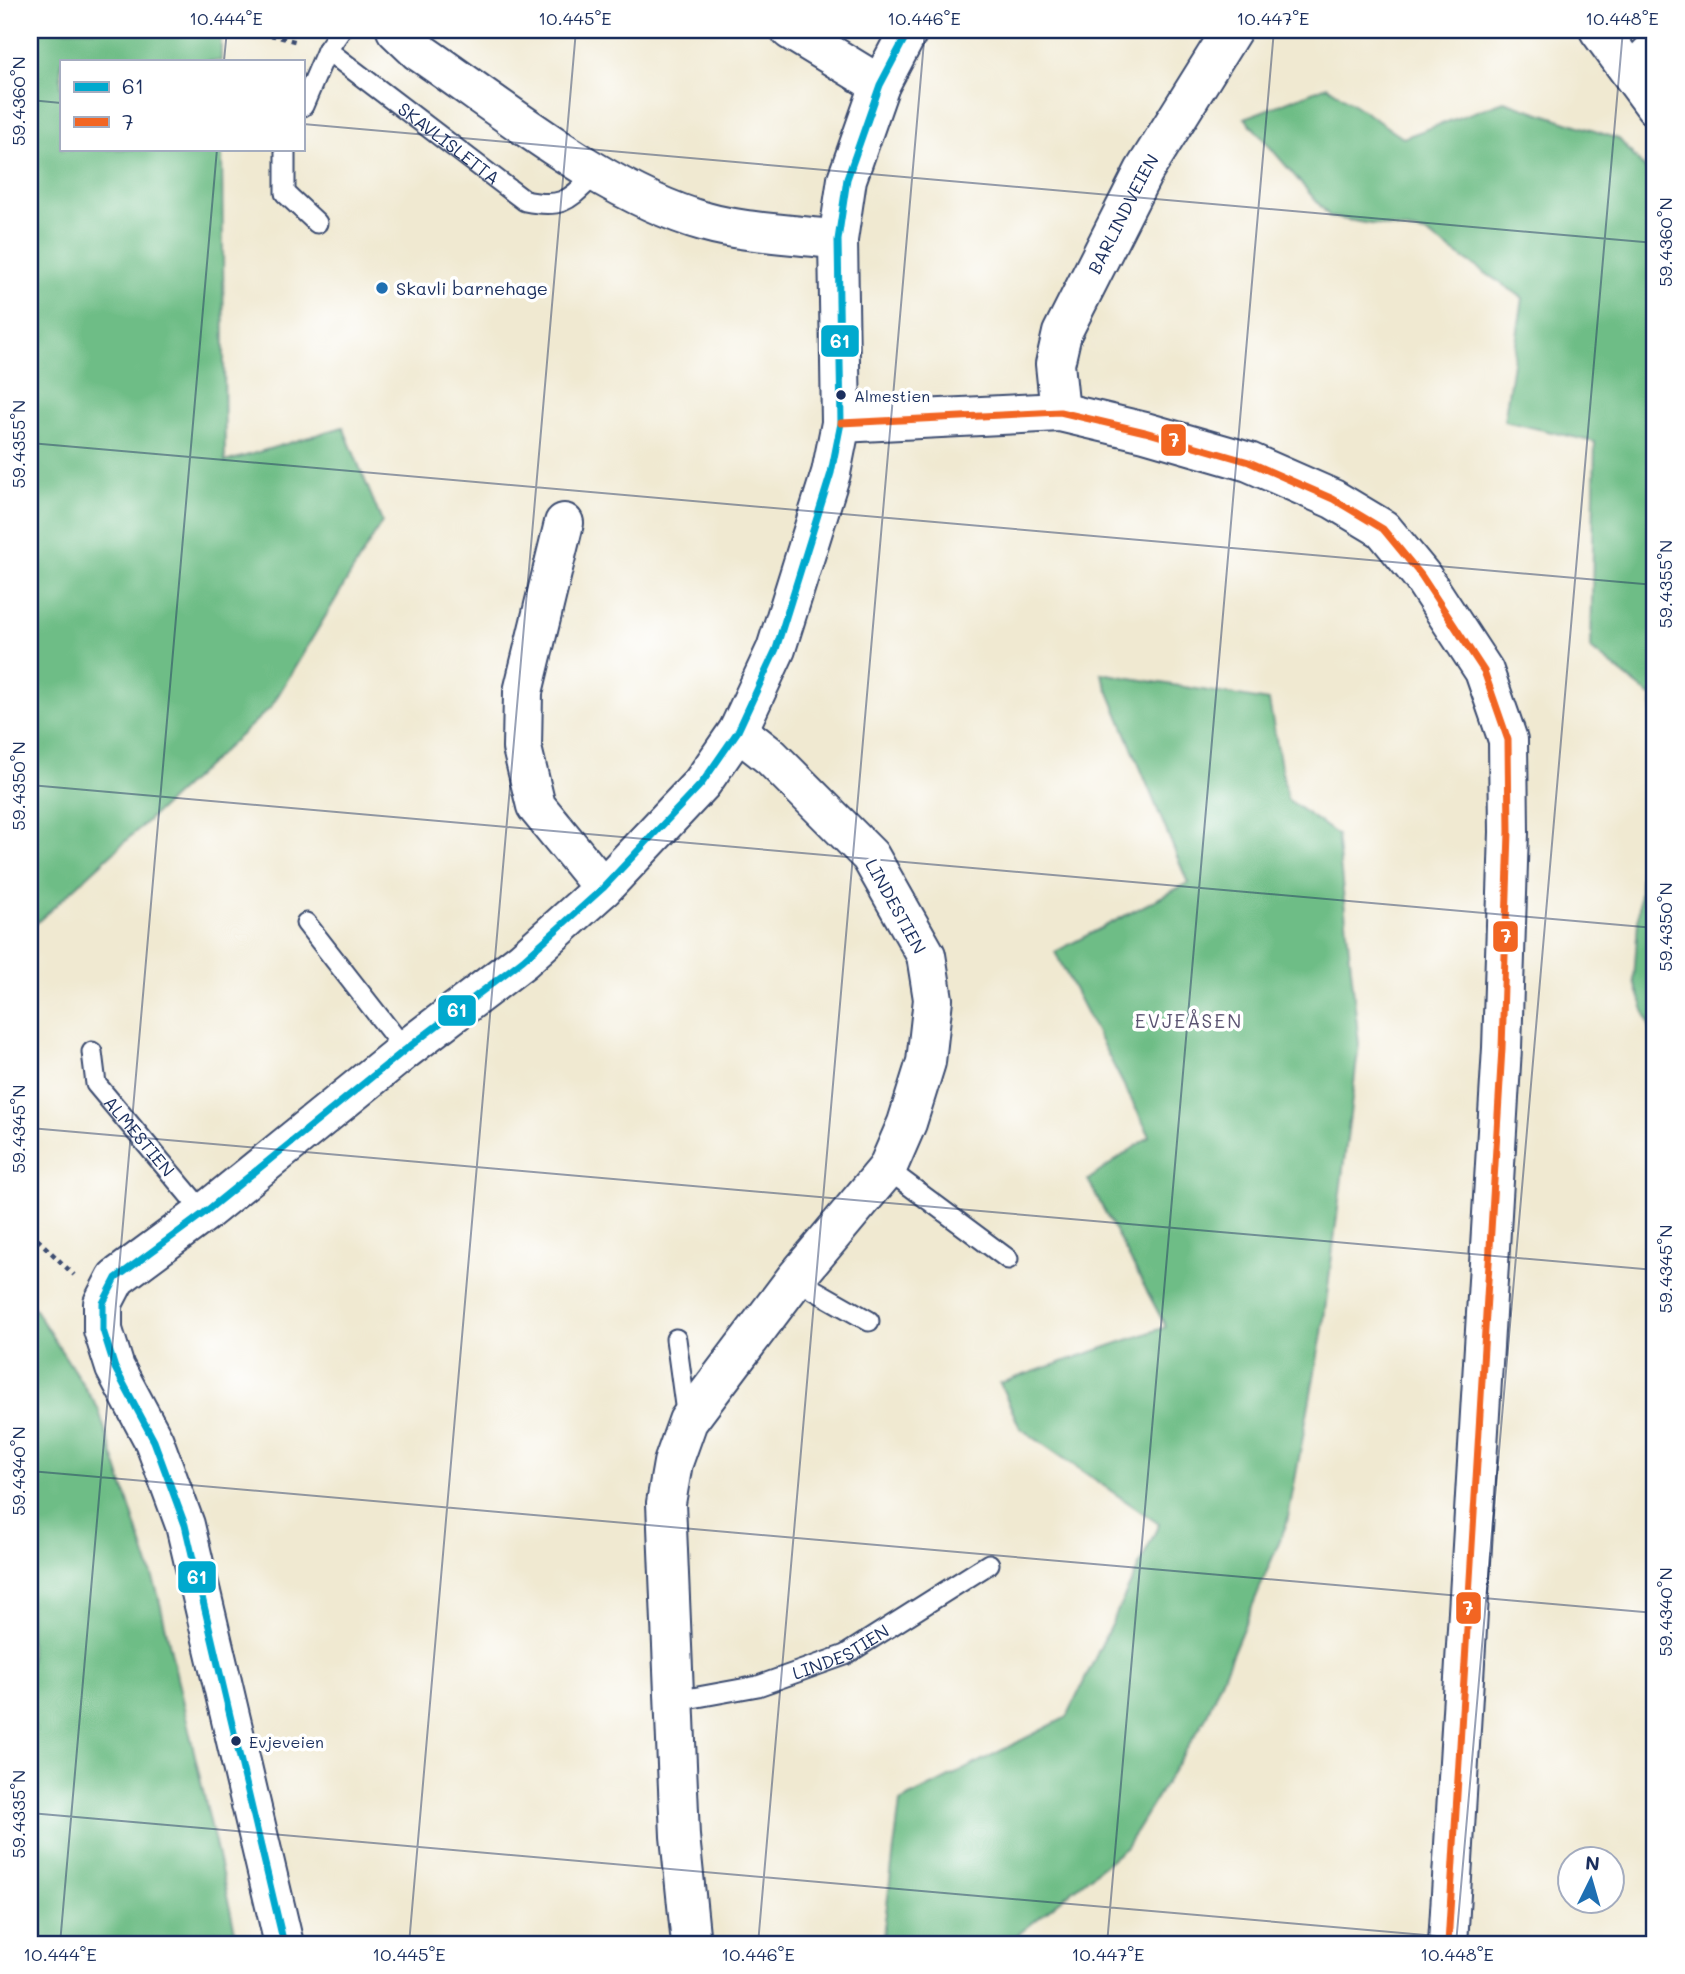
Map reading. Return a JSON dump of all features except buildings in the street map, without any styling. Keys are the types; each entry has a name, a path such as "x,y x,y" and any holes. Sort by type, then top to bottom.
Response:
{"street":[{"path":"396,30 418,51 597,173 655,203 707,223 838,240"},
{"path":"790,30 880,85"},
{"path":"284,1944 185,1525 154,1441 115,1368 103,1330 103,1303 116,1278 204,1213 405,1050 523,960 603,888 702,783 738,731 776,649 831,473 841,424 838,240 846,179 880,85 909,30"},
{"name":"BARLINDVEIEN","path":"1060,412 1055,364 1062,333 1144,171 1232,30"},
{"path":"1599,30 1644,61 1655,106"},
{"path":"841,424 1060,412 1145,432 1249,462 1333,499 1383,529 1421,575 1484,671 1508,740 1509,832 1502,1048 1448,1944"},
{"path":"564,523 523,692 522,748 536,806 603,888"},
{"name":"LINDESTIEN","path":"691,1944 680,1836 666,1503 673,1462 688,1421 795,1279 887,1170 907,1123 926,1062 933,999 926,955 870,856 771,757 738,731"}],"lane":[{"path":"304,104 327,50 341,30"},
{"name":"SKAVLISLETTA","path":"327,50 525,201 550,206 570,198 597,173"},
{"path":"285,150 285,192 317,223"},
{"path":"306,923 405,1050"},
{"name":"ALMESTIEN","path":"92,1052 96,1084 204,1213"},
{"path":"887,1170 1007,1259"},
{"path":"795,1279 869,1321"},
{"name":"LINDESTIEN","path":"676,1339 688,1421"},
{"name":"LINDESTIEN","path":"676,1700 758,1686 845,1655 989,1564"}],"path":[{"path":"251,30 327,50"},
{"path":"30,1232 103,1303"}],"green space":[{"path":"30,30 221,30 221,60 60,60 60,150 222,150 225,462 343,427 382,522 271,707 30,929"},
{"path":"1327,86 1403,138 1504,101 1619,139 1655,180 1655,1043 1634,980 1653,698 1591,649 1595,442 1504,421 1523,298 1425,233 1330,217 1245,118"},
{"path":"1101,673 1269,701 1287,799 1337,835 1359,1044 1322,1334 1287,1523 1205,1719 1126,1847 1020,1933 1012,1944 882,1944 900,1802 1067,1717 1159,1524 1020,1428 1000,1383 1166,1327 1088,1180 1150,1136 1055,952 1188,883"},
{"path":"30,1302 98,1408 158,1594 238,1944 30,1944"}],"transit line":[{"name":"61","path":"284,1944 185,1525 154,1441 115,1368 103,1330 103,1303 116,1278 204,1213 405,1050 523,960 603,888 702,783 738,731 776,649 831,473 841,423 838,240 847,179 880,85 909,30"},
{"name":"7","path":"841,423 1060,412 1145,432 1249,462 1333,499 1383,529 1421,575 1484,671 1508,740 1509,832 1502,1048 1448,1944"}],"place":[{"name":"Skavli barnehage","path":"382,288"},
{"name":"Almestien","path":"841,395"},
{"name":"Evjeveien","path":"236,1741"}],"district":[{"name":"EVJEÅSEN","path":"1189,1020"}]}
